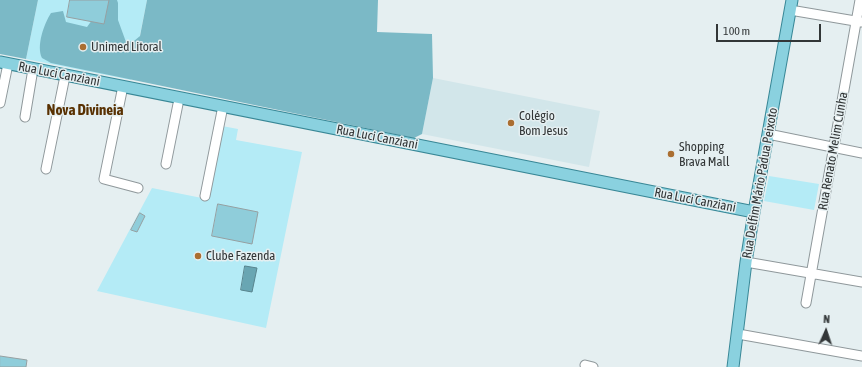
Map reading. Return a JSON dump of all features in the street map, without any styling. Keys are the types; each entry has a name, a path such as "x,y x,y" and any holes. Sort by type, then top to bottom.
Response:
{"main road":[{"name":"Rua Delfim Mário Pádua Peixoto","path":"733,367 746,262 791,5"},
{"name":"Rua Luci Canziani","path":"4,66 754,215"},
{"name":"Rua Luci Canziani","path":"33,72 64,81 122,90 178,104 222,109"}],"street":[{"name":"Rua Renato Melim Cunha","path":"806,303 833,147 859,21 860,0"},
{"path":"791,5 859,21"},
{"path":"0,104 4,66"},
{"path":"25,117 33,72"},
{"path":"46,169 64,81"},
{"path":"122,90 104,179 138,188"},
{"path":"166,164 178,104"},
{"path":"205,196 222,109"},
{"path":"768,134 862,153"},
{"path":"746,262 862,282"},
{"path":"738,334 862,356"}],"shaded area":[{"path":"0,0 38,0 26,59 0,54"},
{"name":"Unimed Litoral","path":"38,0 147,0 131,80 26,59"},
{"path":"77,0 117,0 118,20 126,42 134,41 140,36 147,0 378,0 377,32 432,34 433,78 422,134 414,138 51,63 42,58 40,53 40,41 43,29 51,13 63,11 66,22 87,27 95,16 108,4 107,1"},
{"name":"Colégio Bom Jesus","path":"433,78 600,111 589,167 422,134"},
{"name":"Clube Fazenda","path":"222,126 238,129 236,140 302,152 266,328 97,291 152,188 207,199"},
{"path":"769,176 819,184 814,210 764,201"},
{"path":"245,266 257,268 252,292 241,290"}],"building":[{"path":"70,0 109,0 104,24 67,17"},
{"path":"218,204 258,212 252,244 212,236"},
{"path":"140,213 145,216 137,232 131,230"},
{"path":"0,356 27,360 26,367 0,367"}],"place":[{"name":"Unimed Litoral","path":"83,47"},
{"name":"Colégio Bom Jesus","path":"511,123"},
{"name":"Shopping Brava Mall","path":"671,154"},
{"name":"Clube Fazenda","path":"198,256"}],"district":[{"name":"Nova Divineia","path":"85,110"}]}
